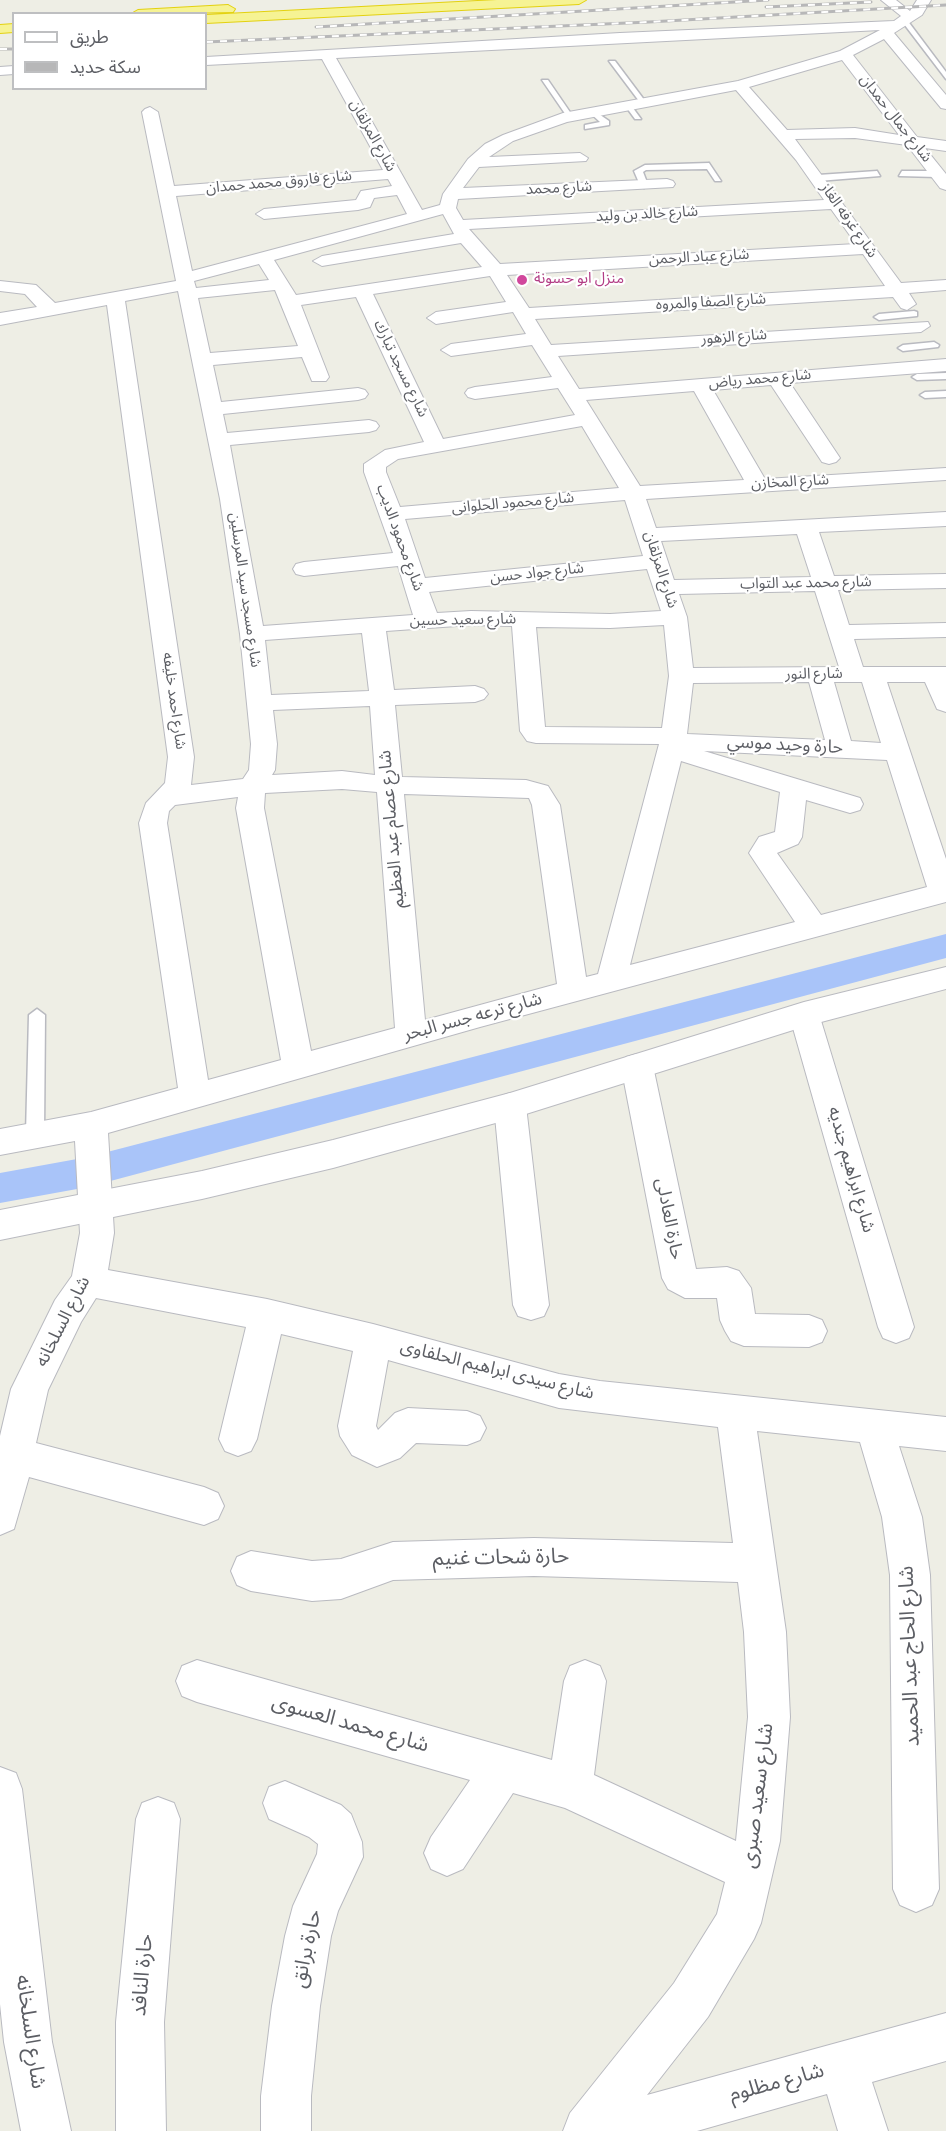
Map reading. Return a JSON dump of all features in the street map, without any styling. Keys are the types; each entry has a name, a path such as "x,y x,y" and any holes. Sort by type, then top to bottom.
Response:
{"highway":[{"path":"176,12 406,0"},
{"path":"207,19 579,0"}],"street":[{"path":"888,0 943,98"},
{"path":"455,216 474,162 491,147 508,138 547,122 571,116 636,109 740,86 845,54 900,24 922,7 924,0"},
{"path":"207,61 900,24 934,16"},
{"name":"شارع جمال حمدان","path":"845,54 942,179"},
{"name":"شارع المزلقان","path":"327,55 417,216"},
{"name":"شارع غرفه الغاز","path":"740,86 784,135 818,178 897,290 922,319 934,345 946,363"},
{"name":"شارع مسجد سيد المرسلين","path":"150,112 231,499 252,634 264,758 262,770 253,784 250,808 298,1068"},
{"path":"784,135 855,133 946,146"},
{"path":"474,162 580,158"},
{"name":"شارع فاروق محمد حمدان","path":"166,192 393,174"},
{"name":"شارع محمد","path":"455,216 644,185 667,184"},
{"path":"264,214 358,205 364,203 367,194 402,190"},
{"name":"شارع خالد بن وليد","path":"455,216 836,204"},
{"path":"185,286 264,259 417,216 455,216"},
{"path":"322,261 455,216"},
{"name":"شارع المزلقان","path":"455,216 495,270 543,344 633,493 675,617 681,676 673,742 611,981"},
{"name":"شارع عباد الرحمن","path":"290,301 495,270 867,249"},
{"path":"264,259 290,301 319,377"},
{"path":"0,319 185,286 281,284"},
{"name":"شارع الصفا والمروه","path":"436,318 521,310 897,290 946,285"},
{"path":"0,286 30,289 51,309"},
{"name":"شارع مسجد تبارك","path":"362,291 437,447"},
{"name":"شارع احمد خليفه","path":"115,297 181,757 178,785 156,809 153,824 195,1096"},
{"name":"شارع الزهور","path":"451,350 922,319"},
{"path":"201,360 310,351"},
{"name":"شارع محمد رياض","path":"475,393 700,384 946,363"},
{"path":"776,378 828,458"},
{"path":"700,384 758,485"},
{"path":"212,409 358,394"},
{"path":"437,447 588,419"},
{"path":"218,440 369,426"},
{"name":"شارع محمود الديب","path":"427,620 392,514 375,472 375,464 392,454 437,447"},
{"name":"شارع المخازن","path":"633,493 946,474"},
{"name":"شارع محمود الحلوانى","path":"392,514 633,493"},
{"path":"648,535 946,519"},
{"path":"806,526 839,632 862,674 897,752 944,892"},
{"path":"304,569 407,558"},
{"name":"شارع جواد حسن","path":"416,586 657,561"},
{"name":"شارع محمد عبد التواب","path":"666,587 946,580"},
{"name":"شارع سعيد حسين","path":"252,634 427,620 610,621 675,617"},
{"path":"523,620 533,731 536,735 673,742 794,787 850,804"},
{"name":"شارع عصام عبد العظيم","path":"373,624 382,697 411,1035"},
{"path":"839,632 946,630"},
{"path":"940,674 946,704"},
{"name":"شارع النور","path":"681,676 940,674"},
{"path":"819,675 840,749"},
{"path":"260,703 475,694"},
{"name":"حارة وحيد موسي","path":"673,742 897,752"},
{"path":"168,798 253,784 342,780 390,785 526,789 539,792 546,805 573,991"},
{"path":"794,787 788,837 769,844 763,853 814,927"},
{"name":"شارع ترعه جسر البحر","path":"0,1142 35,1134 91,1132 195,1096 411,1035 944,892"},
{"path":"0,1225 94,1200 333,1154 510,1106 804,1014 946,978"},
{"name":"شارع ابراهيم جنديه","path":"804,1014 896,1327"},
{"name":"حارة العادلى","path":"637,1066 680,1278 685,1283 694,1284 727,1282 733,1288 738,1320 744,1330 809,1331"},
{"path":"510,1106 531,1305"},
{"name":"شارع السلخانه","path":"0,1516 7,1470 30,1389 68,1311 88,1281 97,1233 91,1132"},
{"name":"شارع سيدى ابراهيم الحلفاوى","path":"88,1281 267,1315 373,1340 560,1390 600,1398 946,1434"},
{"path":"238,1439 267,1315"},
{"path":"373,1340 357,1426 358,1436 365,1443 377,1449 387,1446 408,1425 467,1428"},
{"name":"شارع سعيد صبرى","path":"588,2131 691,2000 738,1923 758,1841 769,1717 765,1632 735,1412"},
{"name":"شارع الحاج عبد الحميد","path":"874,1427 902,1517 910,1575 916,1889"},
{"path":"7,1470 204,1506"},
{"name":"حارة شحات غنيم","path":"251,1571 312,1581 341,1579 393,1561 452,1558 534,1557 755,1563"},
{"name":"شارع محمد العسوى","path":"197,1681 570,1787 751,1871"},
{"path":"570,1787 585,1681"},
{"path":"447,1853 503,1769"},
{"name":"شارع السلخانه","path":"0,1789 28,2042 46,2131"},
{"name":"حارة برانق","path":"285,1803 325,1821 335,1830 340,1850 340,1857 316,1906 308,1936 296,2006 286,2096 286,2131"},
{"name":"حارة النافد","path":"133,2128 158,1819"},
{"name":"شارع مظلوم","path":"608,2131 946,2037"},
{"path":"843,2066 863,2131"}],"lane":[{"path":"900,24 946,76"},
{"path":"612,63 636,109"},
{"path":"545,82 571,116"},
{"path":"588,127 606,123 593,112"},
{"path":"644,185 638,171 645,168 710,166 718,179"},
{"path":"818,178 878,174"},
{"path":"902,174 942,179"},
{"path":"879,317 922,319"},
{"path":"903,348 934,345"},
{"path":"917,377 946,376"},
{"path":"925,395 946,394"},
{"path":"35,1134 38,1015"}],"waterway":[{"path":"0,1188 88,1172 946,946"}],"railway":[{"path":"316,27 768,0"},
{"path":"766,7 871,2"},
{"path":"207,42 649,22 946,5"},
{"path":"0,49 12,49"}],"place":[{"name":"منزل ابو حسونة","path":"522,280"}]}
